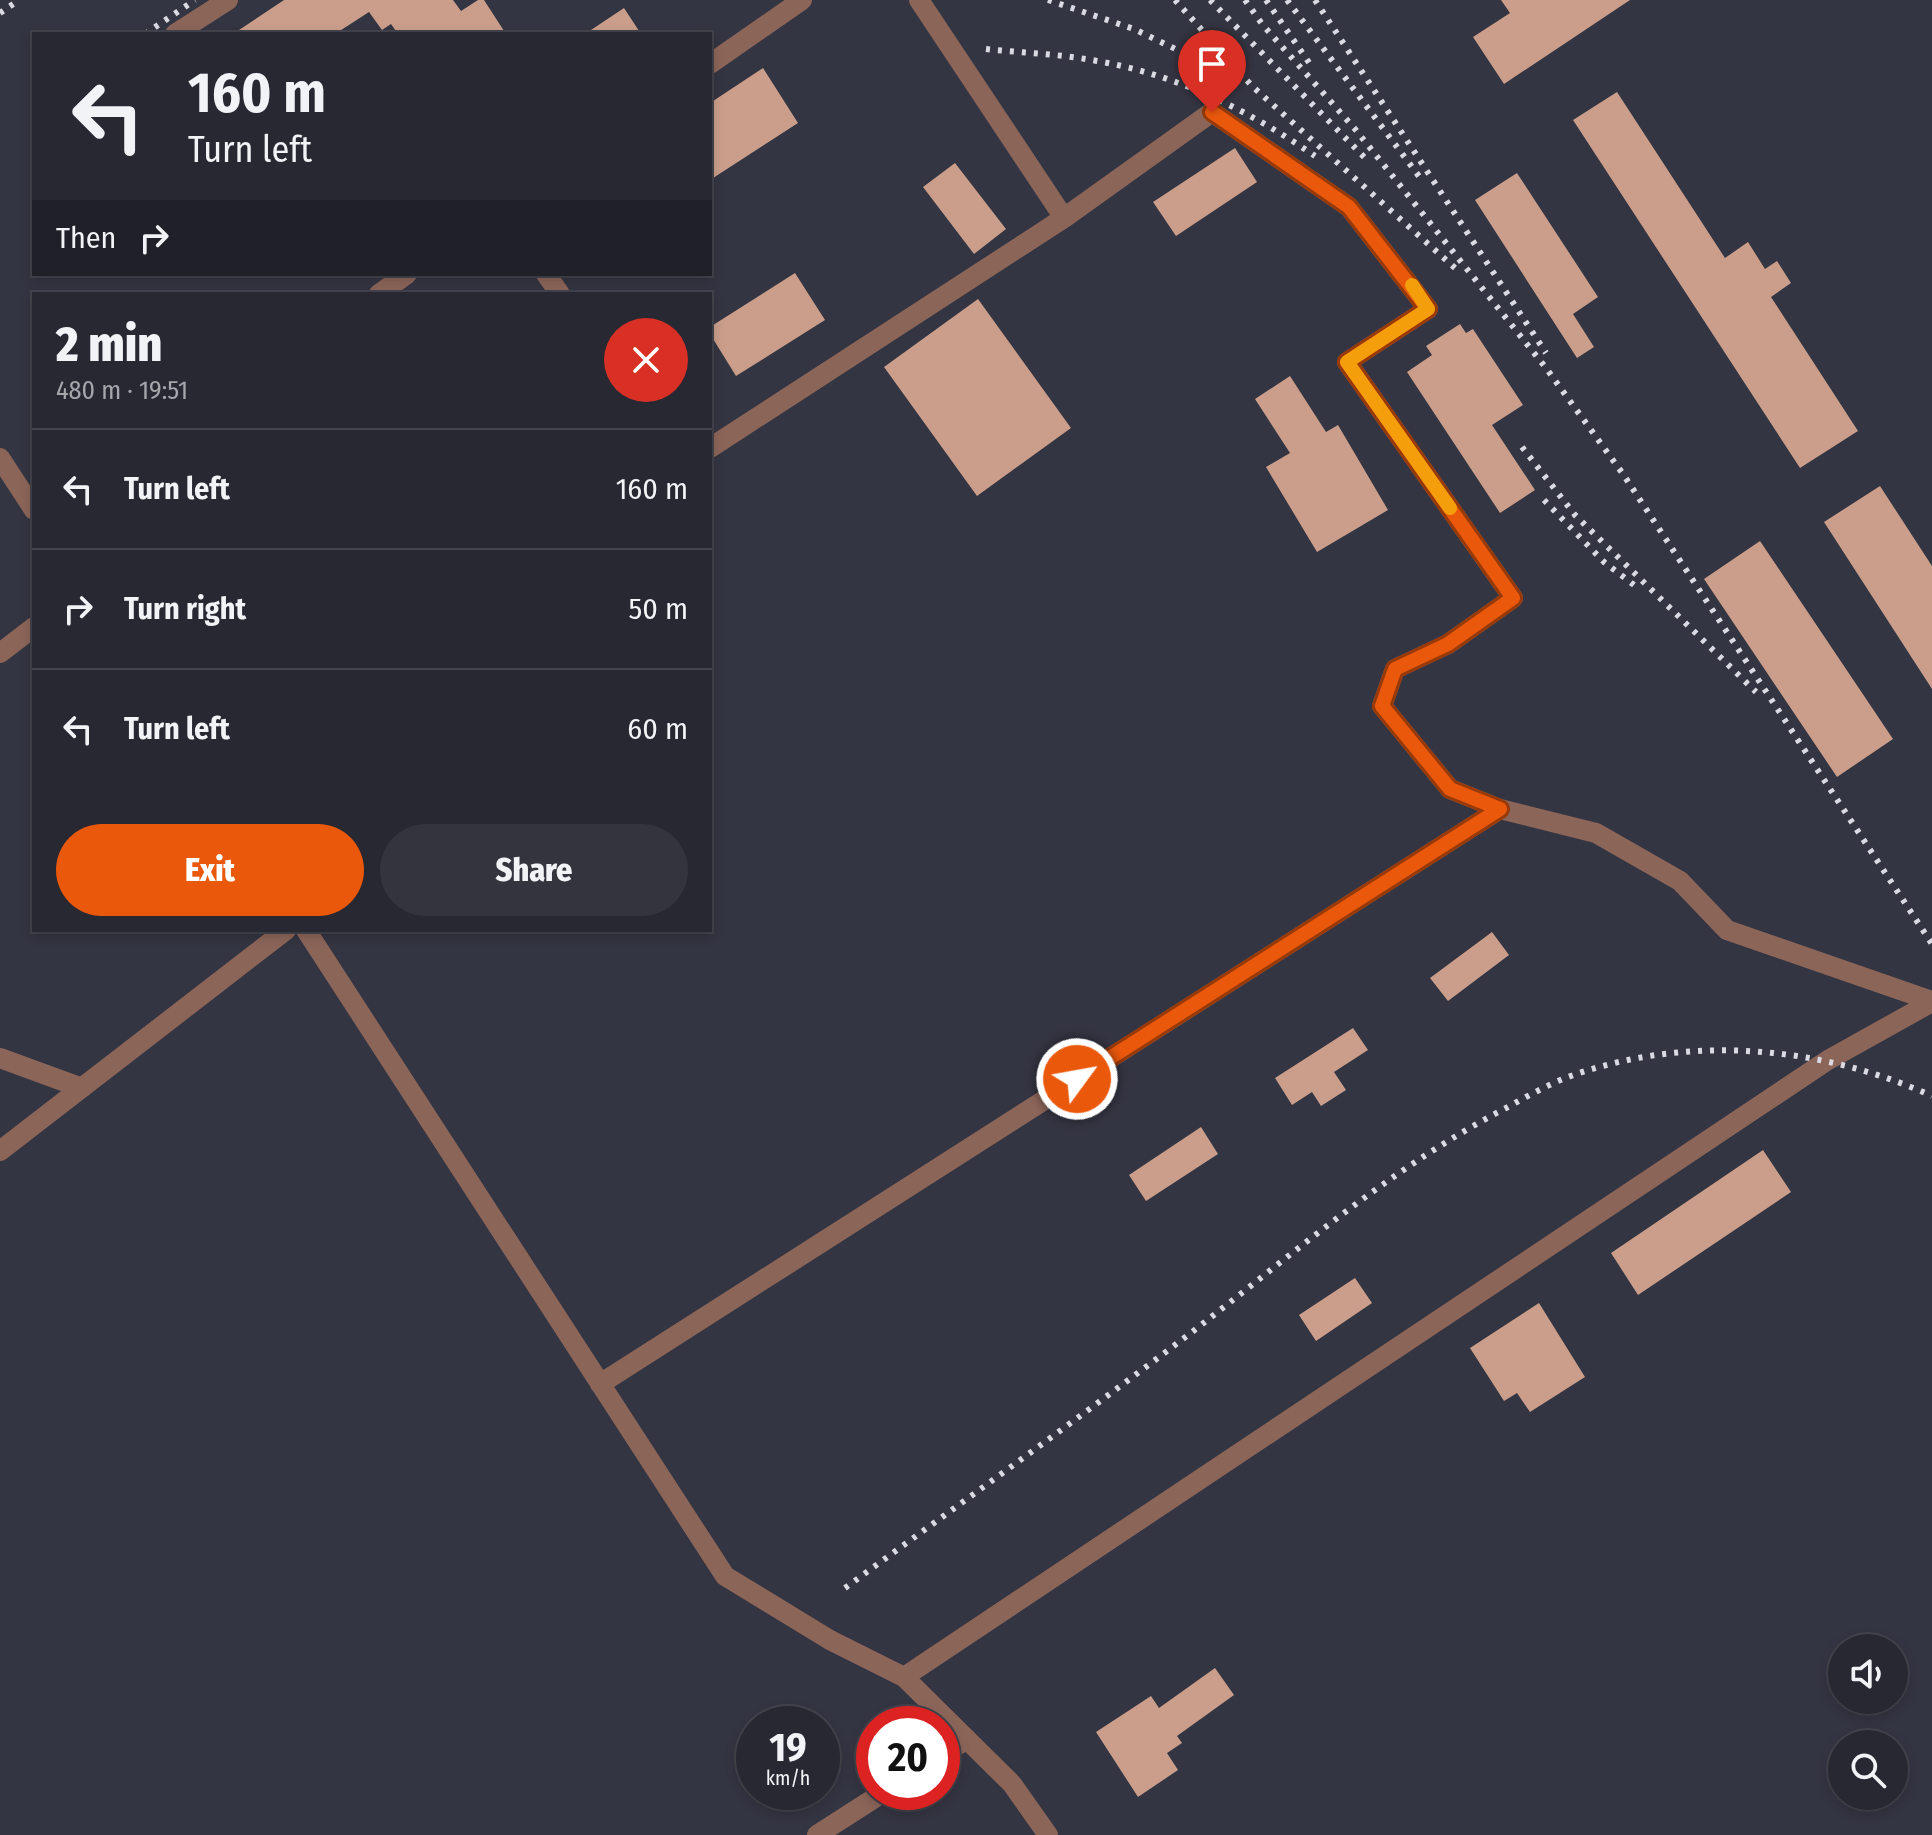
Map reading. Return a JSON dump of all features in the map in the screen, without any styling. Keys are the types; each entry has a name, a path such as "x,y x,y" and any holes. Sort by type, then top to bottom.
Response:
{"lane":[{"path":"178,32 228,0"},
{"path":"919,0 1064,218"},
{"path":"712,63 798,1"},
{"path":"712,447 1064,218 1212,112 1349,207 1420,296 1428,309 1347,362 1513,598 1448,644 1395,669 1382,706 1450,789 1500,809 1596,833 1680,881 1727,930 1932,1001"},
{"path":"382,292 404,276"},
{"path":"0,458 32,507"},
{"path":"0,653 32,629"},
{"path":"600,1384 1500,809"},
{"path":"0,1151 283,932"},
{"path":"307,932 725,1576 830,1640 904,1677 1012,1784 1048,1835"},
{"path":"904,1677 1828,1060 1932,1001"},
{"path":"0,1058 82,1088"},
{"path":"960,1743 967,1739"},
{"path":"817,1835 856,1810"}],"building":[{"path":"284,0 453,0 461,11 478,0 484,0 505,32 397,32 391,24 382,30 369,12 338,32 236,32"},
{"path":"1501,0 1630,0 1504,84 1473,37 1510,13"},
{"path":"624,8 640,32 588,32"},
{"path":"763,68 798,123 712,179 712,102"},
{"path":"1617,92 1725,258 1748,242 1765,269 1777,261 1791,283 1771,297 1858,431 1800,468 1573,120"},
{"path":"1235,148 1257,182 1176,236 1153,202"},
{"path":"955,163 1006,229 974,254 923,187"},
{"path":"1517,173 1598,297 1573,314 1594,347 1577,358 1475,200"},
{"path":"795,273 825,320 736,376 712,337 712,326"},
{"path":"978,299 1071,428 977,496 884,367"},
{"path":"1460,324 1466,333 1473,329 1523,405 1492,425 1535,490 1500,513 1407,372 1432,355 1426,346"},
{"path":"1290,376 1326,432 1338,425 1388,510 1317,552 1266,467 1290,453 1255,399"},
{"path":"1880,486 1932,566 1932,689 1824,522"},
{"path":"1760,541 1893,739 1837,777 1704,579"},
{"path":"1492,932 1509,955 1448,1001 1430,978"},
{"path":"1353,1028 1368,1050 1334,1072 1346,1090 1321,1106 1312,1092 1292,1105 1275,1078"},
{"path":"1201,1127 1218,1154 1146,1201 1129,1175"},
{"path":"1763,1150 1791,1192 1638,1295 1611,1253"},
{"path":"1355,1278 1372,1303 1316,1341 1299,1315"},
{"path":"1539,1303 1585,1377 1530,1412 1517,1393 1504,1401 1470,1348"},
{"path":"1215,1668 1234,1695 1177,1736 1182,1743 1167,1753 1178,1770 1138,1797 1096,1732 1151,1696 1159,1708"}],"railway":[{"path":"0,13 19,0"},
{"path":"148,32 195,0"},
{"path":"1048,0 1134,29 1246,83"},
{"path":"1175,0 1253,87 1455,268"},
{"path":"1210,0 1367,160"},
{"path":"1245,0 1262,24 1355,129 1546,368 1623,474 1932,944"},
{"path":"1266,0 1312,67"},
{"path":"1287,0 1421,179"},
{"path":"1315,0 1546,353"},
{"path":"986,49 1083,59 1156,75 1238,109 1315,156"},
{"path":"1522,447 1575,515 1756,692"},
{"path":"1544,500 1604,562 1634,585"},
{"path":"845,1588 1192,1332 1383,1184 1464,1131 1552,1084 1613,1063 1659,1055 1752,1051 1844,1065 1932,1096"}],"slow traffic":[{"path":"1412,285 1428,309 1347,362 1450,508"}],"route":[{"path":"1077,1079 1500,809 1450,789 1382,706 1395,669 1448,644 1513,598 1347,362 1428,309 1349,207 1212,112"}]}
